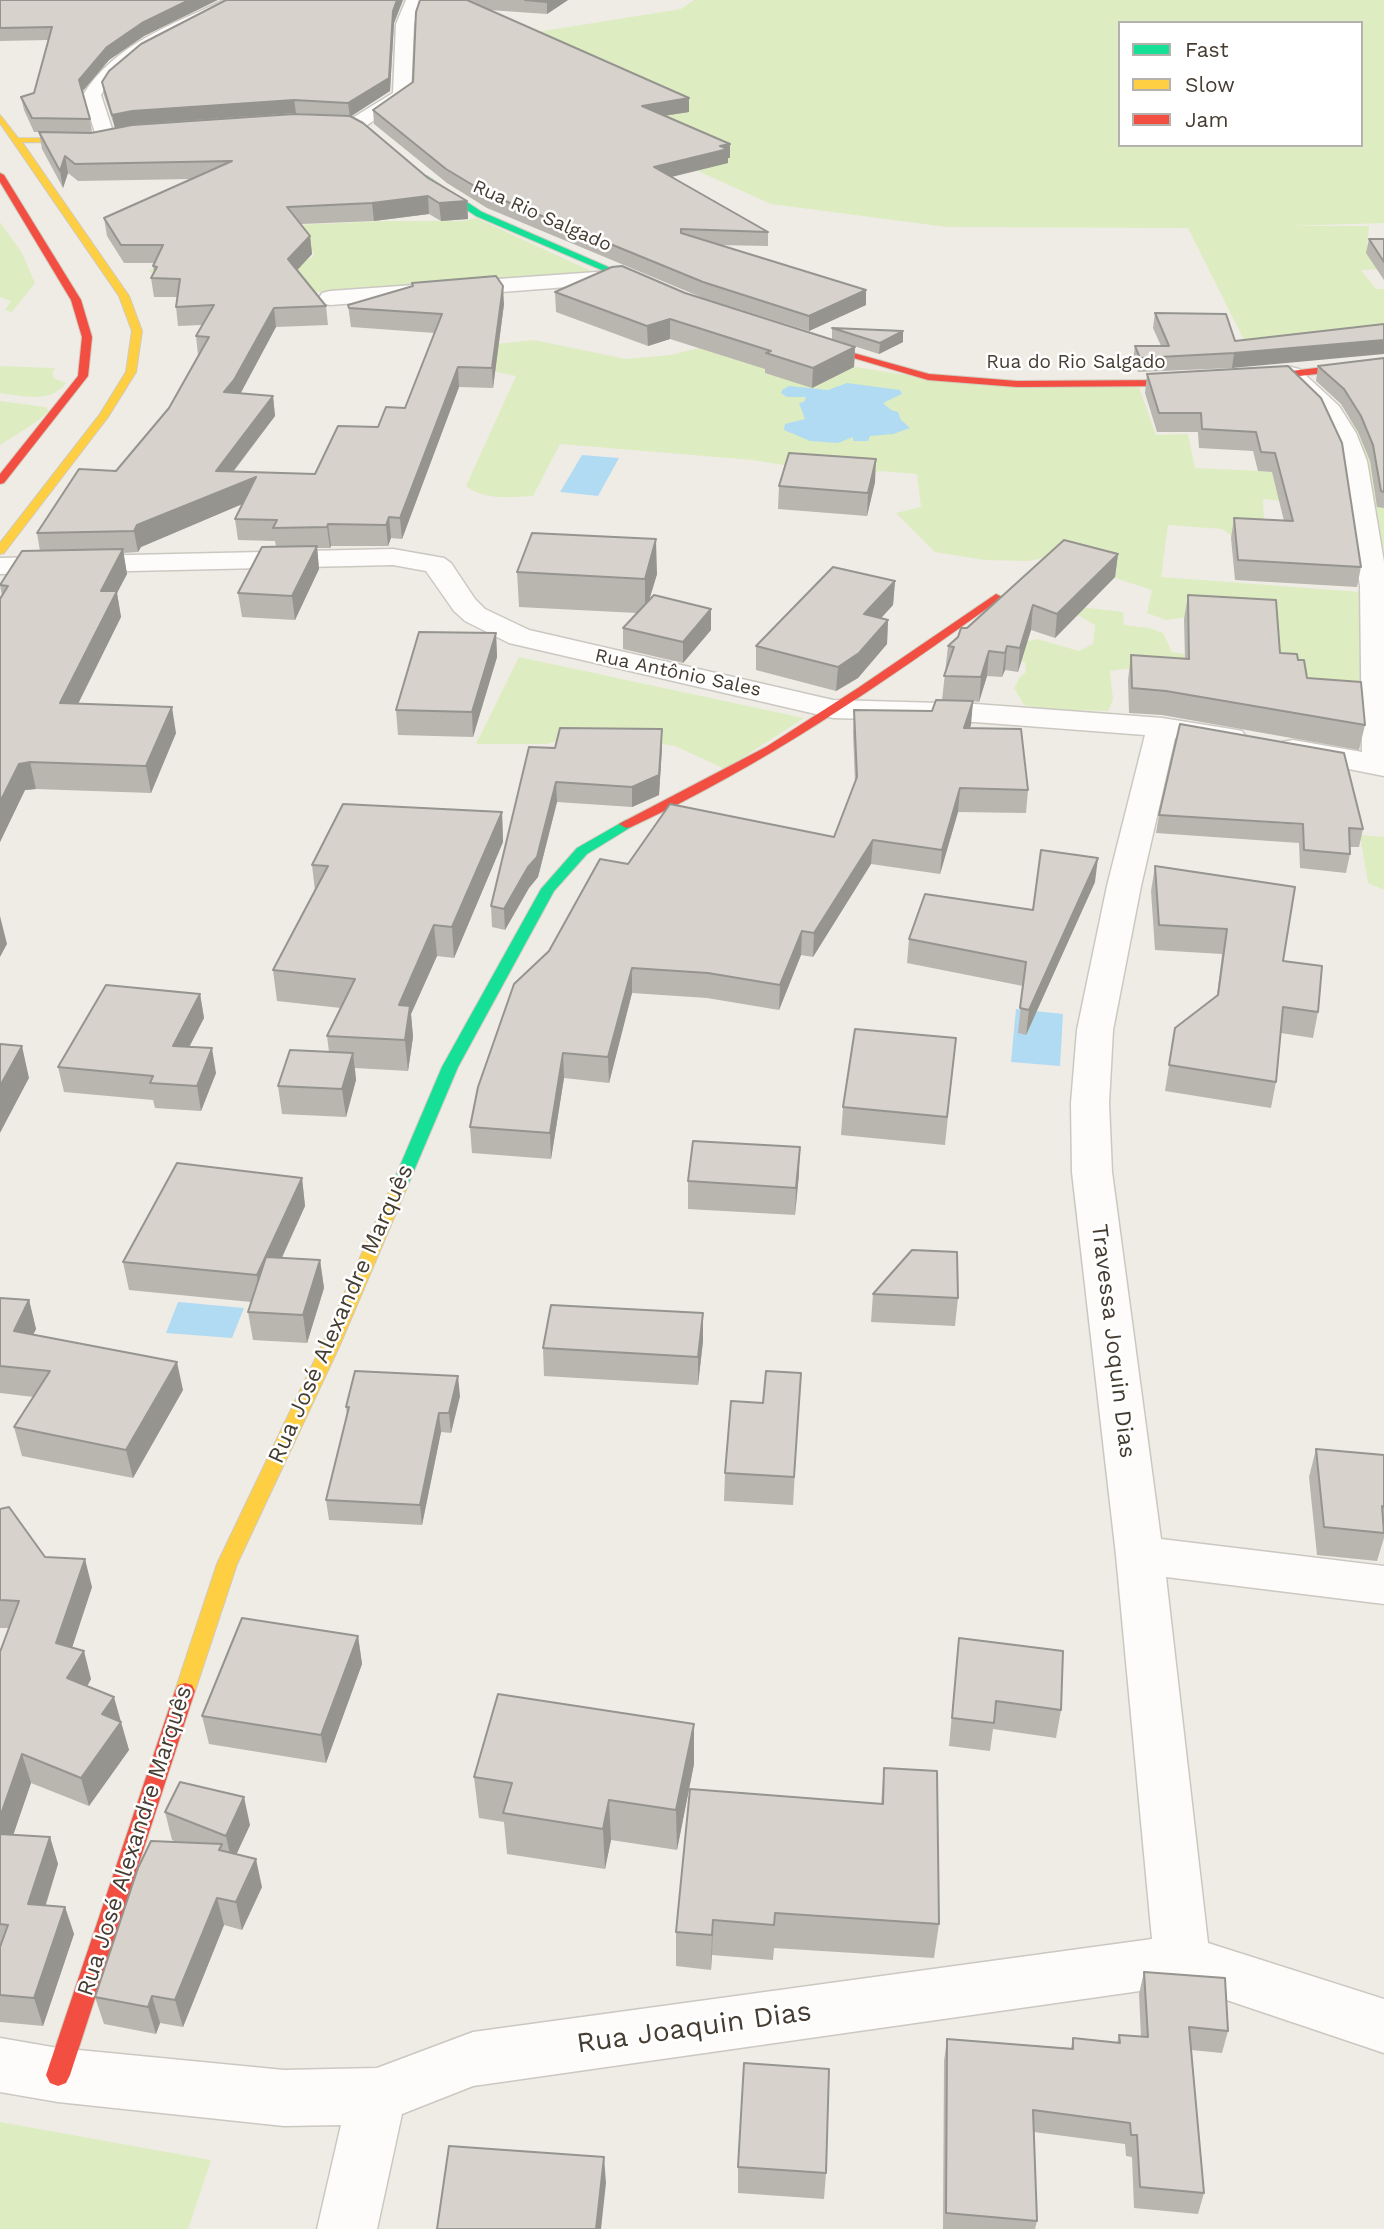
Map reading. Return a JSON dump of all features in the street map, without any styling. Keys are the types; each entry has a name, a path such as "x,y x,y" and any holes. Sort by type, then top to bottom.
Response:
{"street":[{"path":"105,138 92,95 110,69 152,43 237,0"},
{"path":"349,123 402,95 405,24 414,0"},
{"path":"0,117 124,296 136,331 131,372 104,415 0,551"},
{"path":"349,123 373,134"},
{"path":"16,140 80,141 124,134"},
{"name":"Rua Rio Salgado","path":"409,165 438,190 479,214 671,295"},
{"path":"0,175 85,317 88,355 83,376 0,481"},
{"path":"330,298 625,277"},
{"name":"Rua do Rio Salgado","path":"787,335 928,377 1030,385 1170,383 1291,374 1384,363"},
{"path":"1291,374 1330,411 1351,449 1379,587 1381,765"},
{"name":"Rua Antônio Sales","path":"0,566 393,557 423,561 441,569 464,605 475,615 510,634 833,709 975,713 1162,727 1381,765"},
{"name":"Rua José Alexandre Marquês","path":"58,2075 227,1564 330,1346 450,1067 548,889 582,851 624,824 678,802 833,709 885,677 996,597"},
{"name":"Travessa Joquin Dias","path":"1162,727 1124,886 1095,1030 1090,1103 1092,1172 1140,1555 1182,1961"},
{"path":"1140,1555 1384,1585"},
{"name":"Rua Joaquin Dias","path":"0,2065 58,2075 284,2098 377,2096 473,2059 1182,1961 1384,2026"},
{"path":"347,2229 377,2096"}],"green space":[{"path":"694,0 1384,0 1384,223 1288,226 1369,226 1367,249 1383,269 1361,270 1376,289 1384,289 1384,328 1247,346 1188,228 947,227 771,204 680,163 518,35 681,9"},
{"path":"476,218 602,276 340,294 161,278 148,271 164,265 312,258 314,254 313,251 251,227 384,221 462,221"},
{"path":"0,222 22,253 35,283 12,312 5,310 11,301 0,297"},
{"path":"534,340 626,359 670,355 716,344 899,374 1139,387 1156,435 1188,434 1195,468 1346,475 1353,509 1263,499 1265,542 1238,540 1222,529 1168,525 1161,577 1361,592 1366,695 1140,667 1110,671 1113,700 1108,711 1042,709 1024,705 1014,688 1026,672 1025,662 1018,659 1007,646 1037,639 1079,651 1093,644 1095,625 1076,614 1080,607 1123,612 1124,625 1163,633 1172,652 1191,655 1281,653 1275,627 1188,617 1166,620 1147,613 1152,590 1050,557 1028,561 984,560 935,552 896,513 921,507 917,474 879,471 859,477 753,460 560,444 533,496 498,497 473,491 466,486 516,376 468,366 487,345"},
{"path":"0,366 55,368 52,373 55,379 66,383 60,390 44,396 27,397 0,393"},
{"path":"0,401 45,407 49,411 0,445"},
{"path":"1384,411 1384,550 1348,413"},
{"path":"519,657 804,718 725,769 675,746 645,741 570,735 548,744 476,744"},
{"path":"1360,835 1384,837 1384,890 1368,883"},
{"path":"0,2122 211,2160 188,2229 0,2229"}],"water":[{"path":"847,383 900,390 902,394 883,403 898,412 901,420 910,428 893,434 870,436 868,441 853,441 853,437 838,443 810,441 784,430 785,424 805,419 799,403 804,402 806,397 787,397 781,393 782,390 789,386 828,390"},
{"path":"582,455 619,458 598,496 560,492"},
{"path":"1016,1009 1063,1014 1060,1066 1011,1062"},
{"path":"178,1302 244,1308 232,1338 166,1333"}],"building":[{"path":"0,0 189,0 142,23 107,47 79,80 90,119 32,118 21,97 34,93 52,27 0,28"},
{"path":"226,0 397,0 393,11 389,78 348,103 294,100 132,111 112,115 102,82 109,71 141,44"},
{"path":"420,0 467,0 689,98 642,106 730,144 720,146 728,149 654,167 768,232 681,229 681,233 866,290 809,316 703,282 486,193 446,169 373,110 413,82 416,12"},
{"path":"294,114 350,116 363,123 428,178 467,201 439,203 428,196 372,203 287,207 310,236 288,259 326,306 274,308 234,380 224,392 273,396 216,471 315,474 338,426 378,427 386,407 405,408 442,314 349,308 348,305 413,286 412,283 496,276 503,286 492,368 458,367 400,518 389,517 386,525 328,524 327,527 273,528 277,520 235,519 256,477 137,525 134,531 37,533 79,469 116,471 169,408 209,337 196,336 214,305 176,307 180,279 151,278 157,267 153,266 163,245 121,245 104,218 232,161 75,164 65,156 60,171 39,132 91,133 132,125"},
{"path":"1369,239 1384,239 1384,262"},
{"path":"622,266 685,293 855,347 813,368 766,353 771,351 670,319 647,326 555,292 612,267"},
{"path":"1155,313 1226,314 1235,341 1384,324 1384,340 1140,358 1135,346 1169,346"},
{"path":"832,328 903,331 880,343"},
{"path":"1384,358 1384,492 1381,491 1373,445 1361,416 1344,389 1318,366"},
{"path":"1288,366 1321,398 1342,443 1361,567 1238,560 1234,518 1293,521 1275,453 1261,452 1256,432 1202,429 1201,413 1159,413 1147,374"},
{"path":"789,453 876,459 868,493 779,486"},
{"path":"532,533 656,539 645,579 517,572"},
{"path":"1064,540 1118,554 1057,614 1033,605 1020,648 1007,646 1005,653 989,651 981,677 944,676 954,647 948,646 958,637 961,628 967,628"},
{"path":"317,546 292,596 238,593 262,547"},
{"path":"123,549 101,591 117,591 60,703 172,707 146,766 30,762 19,764 0,802 0,599 8,586 0,585 22,551"},
{"path":"833,567 895,581 864,614 888,620 859,653 838,667 756,646"},
{"path":"654,595 711,609 683,642 623,628"},
{"path":"1188,595 1276,600 1280,653 1297,654 1298,660 1304,660 1307,678 1361,682 1365,725 1166,691 1132,688 1131,655 1189,659"},
{"path":"419,632 496,633 472,712 396,710"},
{"path":"936,700 973,701 964,728 1021,729 1028,790 960,788 942,850 873,840 814,933 802,931 780,985 708,973 632,968 608,1057 563,1053 550,1133 470,1127 478,1087 514,984 549,951 600,859 628,864 670,804 834,837 857,777 854,710 932,711"},
{"path":"1180,724 1344,753 1363,829 1349,828 1350,854 1304,850 1303,824 1159,815"},
{"path":"560,728 662,729 659,775 632,787 556,782 537,857 528,867 504,909 491,906 529,747 555,748"},
{"path":"343,804 502,812 452,927 434,925 399,1005 410,1006 405,1040 327,1036 355,979 273,970 328,866 312,865"},
{"path":"1041,850 1098,858 1029,1010 1020,1008 1026,962 909,939 925,894 1033,910"},
{"path":"1155,866 1295,887 1283,961 1322,966 1318,1012 1283,1007 1276,1082 1169,1065 1175,1028 1218,995 1227,929 1159,925"},
{"path":"106,985 200,994 173,1046 212,1048 197,1086 150,1083 153,1076 58,1067"},
{"path":"855,1029 956,1038 947,1117 843,1107"},
{"path":"0,1044 22,1046 0,1086"},
{"path":"290,1050 353,1053 342,1089 278,1086"},
{"path":"693,1141 800,1147 796,1188 688,1181"},
{"path":"177,1163 302,1178 257,1275 123,1262"},
{"path":"912,1250 957,1252 958,1298 873,1294"},
{"path":"266,1257 320,1260 303,1315 248,1312"},
{"path":"0,1298 29,1300 14,1331 177,1362 126,1450 14,1427 50,1371 0,1366"},
{"path":"551,1305 703,1313 698,1357 543,1348"},
{"path":"355,1371 458,1376 449,1413 439,1413 420,1505 326,1500"},
{"path":"766,1371 801,1373 794,1477 725,1473 731,1401 763,1403"},
{"path":"1316,1449 1384,1455 1384,1533 1324,1527"},
{"path":"9,1507 45,1557 85,1559 56,1643 84,1651 67,1678 114,1697 102,1714 121,1722 81,1778 22,1754 0,1817 0,1652 19,1601 0,1600 0,1509"},
{"path":"242,1618 358,1636 321,1735 202,1716"},
{"path":"959,1638 1063,1651 1061,1710 996,1701 994,1723 952,1718"},
{"path":"498,1694 694,1724 676,1810 609,1800 603,1829 503,1813 512,1783 474,1777"},
{"path":"884,1768 937,1771 939,1924 775,1913 774,1925 713,1920 712,1935 676,1932 690,1789 883,1804"},
{"path":"180,1782 244,1797 226,1836 165,1812"},
{"path":"0,1834 50,1837 28,1904 65,1907 34,1998 0,1995 0,1947 8,1925 0,1924"},
{"path":"151,1841 222,1844 219,1850 256,1859 236,1902 217,1898 175,2000 152,1996 148,2007 95,1997 138,1868"},
{"path":"1144,1972 1225,1978 1228,2031 1189,2027 1204,2193 1140,2187 1137,2135 1131,2135 1130,2123 1033,2110 1037,2221 946,2213 947,2039 1073,2049 1073,2038 1120,2043 1119,2035 1148,2037"},
{"path":"744,2063 829,2069 826,2173 738,2167"},
{"path":"449,2146 604,2157 596,2229 437,2229"}],"traffic: fast":[{"path":"424,178 479,214 656,290"},
{"path":"399,1187 450,1067 548,889 582,851 626,824"}],"traffic: slow":[{"path":"0,117 124,296 137,331 131,372 104,415 0,551"},
{"path":"16,140 94,141"},
{"path":"185,1691 227,1564 330,1347 399,1187"}],"traffic: jam":[{"path":"0,175 76,300 87,337 83,376 0,481"},
{"path":"806,341 928,377 1017,384 1170,383 1291,374 1384,363"},
{"path":"626,824 723,776 817,721 996,597"},
{"path":"58,2075 185,1691"}]}
